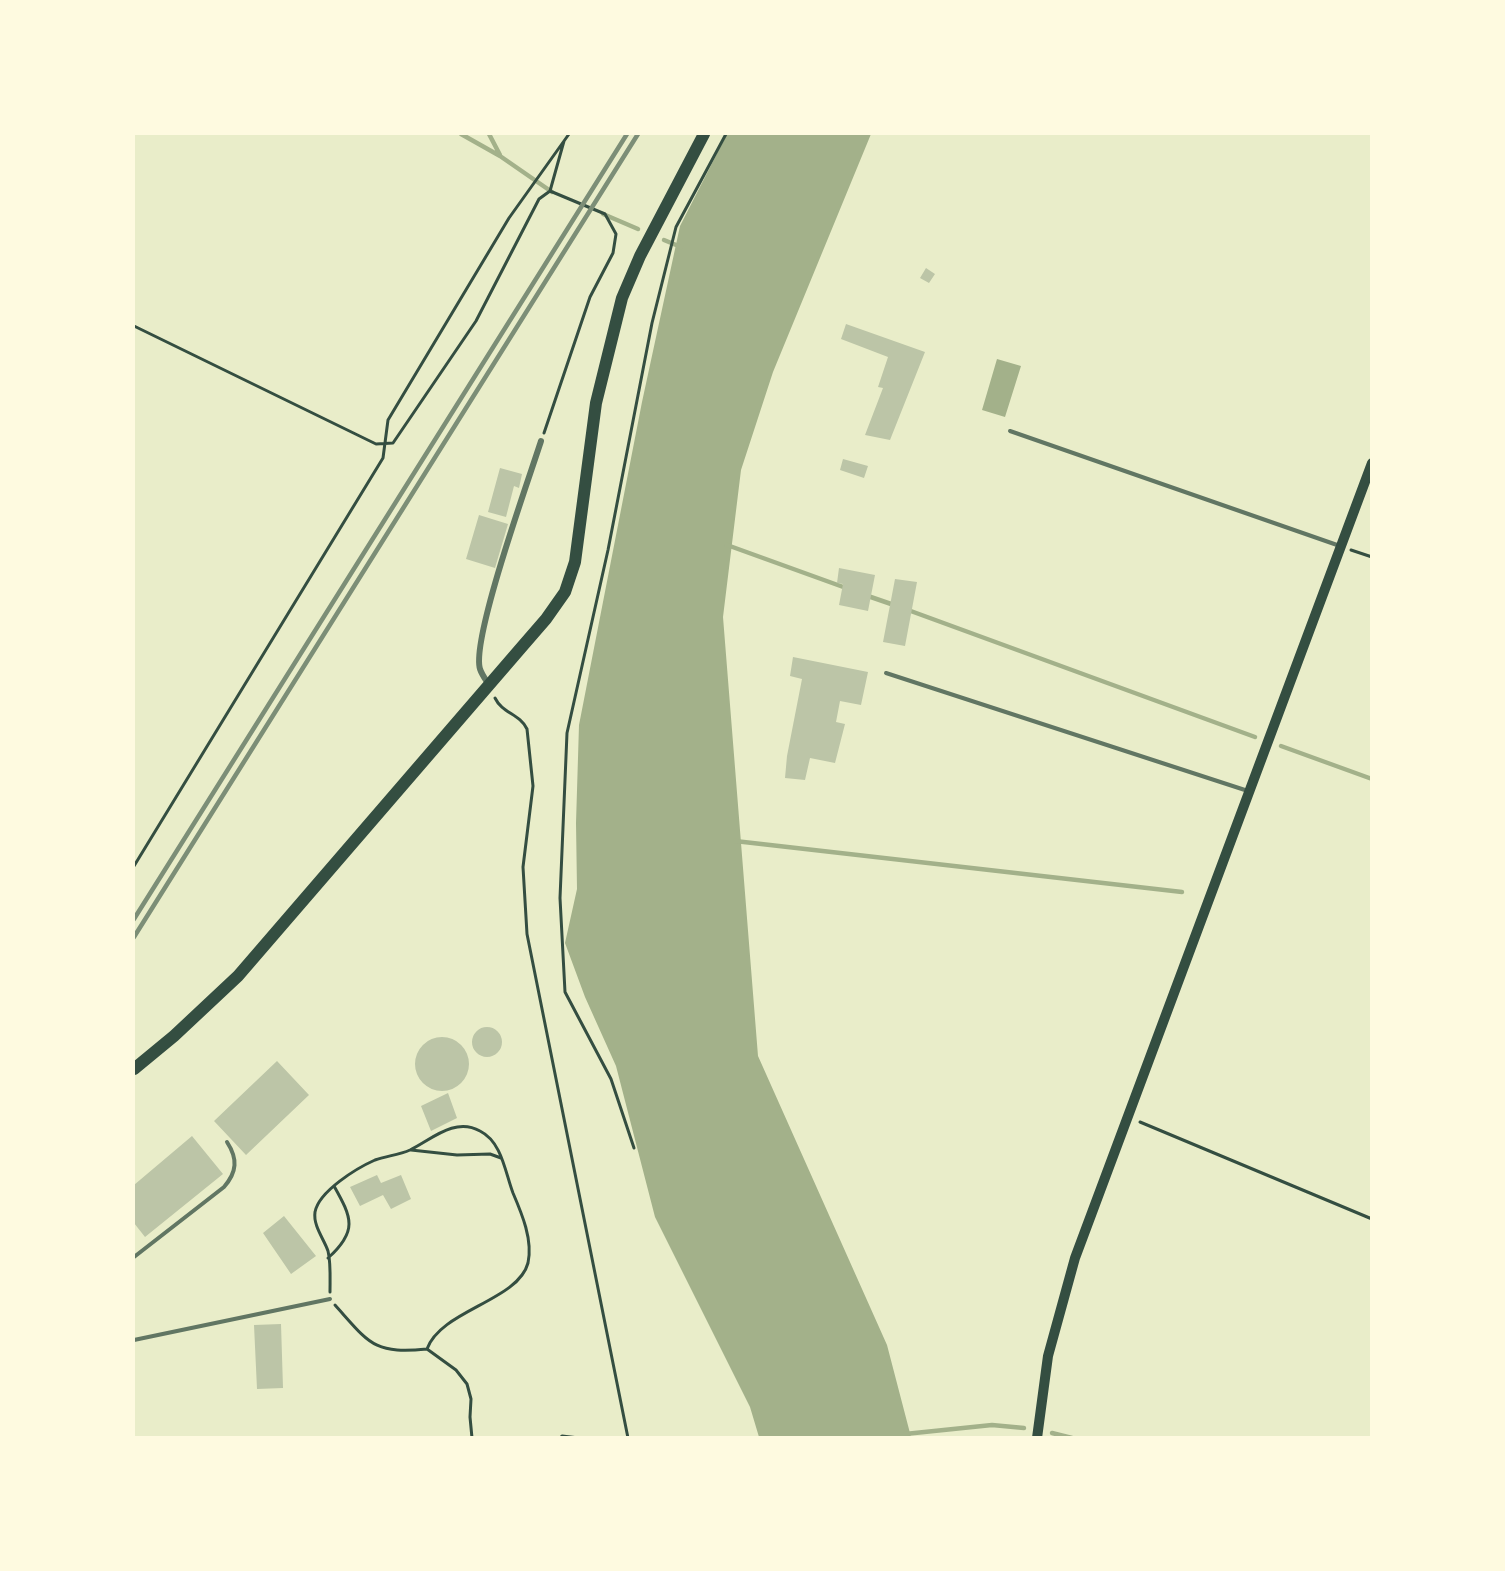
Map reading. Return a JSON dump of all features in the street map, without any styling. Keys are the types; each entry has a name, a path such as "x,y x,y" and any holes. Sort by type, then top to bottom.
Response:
{"main road":[{"path":"134,1069 174,1036 238,976 546,619 565,592 575,562 596,403 622,298 639,256 704,134"},
{"path":"1037,1437 1048,1356 1075,1258 1371,463"}],"street":[{"path":"489,685 480,668 481,639 541,441"}],"lane":[{"path":"1010,431 1341,546"},
{"path":"886,673 1249,791"},
{"path":"134,1257 215,1194 231,1178 234,1170 234,1153 226,1142"},
{"path":"134,1340 330,1299"}],"path":[{"path":"134,866 383,459 388,420 510,218 569,134"},
{"path":"634,1148 611,1079 565,992 560,898 567,733 608,550 652,323 676,227 726,134"},
{"path":"134,326 376,444 393,443 476,321 539,199 549,191 564,141"},
{"path":"541,441 590,297 613,253 616,234 605,214 549,191"},
{"path":"1341,546 1371,557"},
{"path":"489,685 498,706 524,721 527,729 533,786 524,867 527,934 628,1437"},
{"path":"1127,1116 1371,1219"},
{"path":"427,1349 431,1338 440,1331 521,1278 528,1262 528,1240 521,1211 498,1149 488,1136 465,1125 455,1126 409,1150 374,1161 338,1181 322,1199 315,1213 319,1233 328,1251 330,1299 362,1336 383,1349 404,1351 427,1349 456,1370 467,1384 471,1399 472,1437"},
{"path":"409,1150 457,1155 490,1154 501,1158"},
{"path":"328,1258 342,1245 350,1226 347,1210 334,1186"},
{"path":"560,1437 579,1437"}],"shaded area":[{"path":"727,134 871,134 773,372 741,470 723,617 758,1056 887,1345 911,1437 759,1437 750,1407 655,1217 616,1066 585,997 565,943 577,889 576,823 579,725 642,402 680,226"},
{"path":"997,359 1021,366 1005,417 982,410"}],"building":[{"path":"926,268 935,274 929,283 920,278"},
{"path":"846,324 925,352 890,440 865,435 883,388 878,387 888,357 841,339"},
{"path":"843,459 868,466 864,478 840,470"},
{"path":"500,468 522,474 519,488 514,486 506,517 488,512"},
{"path":"479,515 508,524 495,568 466,559"},
{"path":"839,568 875,575 868,611 839,605 843,584 837,583"},
{"path":"895,579 917,582 905,646 883,642"},
{"path":"793,657 868,672 861,705 840,701 836,722 845,724 835,763 810,758 805,780 785,778 802,679 790,676"},
{"path":"487,1027 493,1028 501,1036 501,1048 493,1056 487,1057 481,1056 473,1048 472,1042 473,1036 481,1028"},
{"path":"442,1037 461,1045 469,1064 461,1083 442,1091 423,1083 415,1064 423,1045"},
{"path":"277,1061 309,1095 246,1155 214,1121"},
{"path":"448,1093 457,1118 431,1131 421,1106"},
{"path":"192,1136 223,1174 145,1237 134,1223 134,1185"},
{"path":"377,1175 381,1183 401,1175 411,1199 391,1209 383,1195 360,1206 350,1187"},
{"path":"284,1216 316,1256 291,1274 263,1233"},
{"path":"281,1324 283,1388 257,1389 254,1325"}],"waterway":[{"path":"461,134 500,156 552,192"},
{"path":"489,134 500,155"},
{"path":"603,214 638,229"},
{"path":"664,240 681,247"},
{"path":"727,545 846,588"},
{"path":"865,595 894,605"},
{"path":"908,610 1255,737"},
{"path":"1281,746 1372,779"},
{"path":"735,841 1182,892"},
{"path":"905,1434 992,1425 1024,1428"},
{"path":"1052,1433 1072,1438"}],"railway":[{"path":"134,919 627,134"},
{"path":"134,937 638,134"}]}
